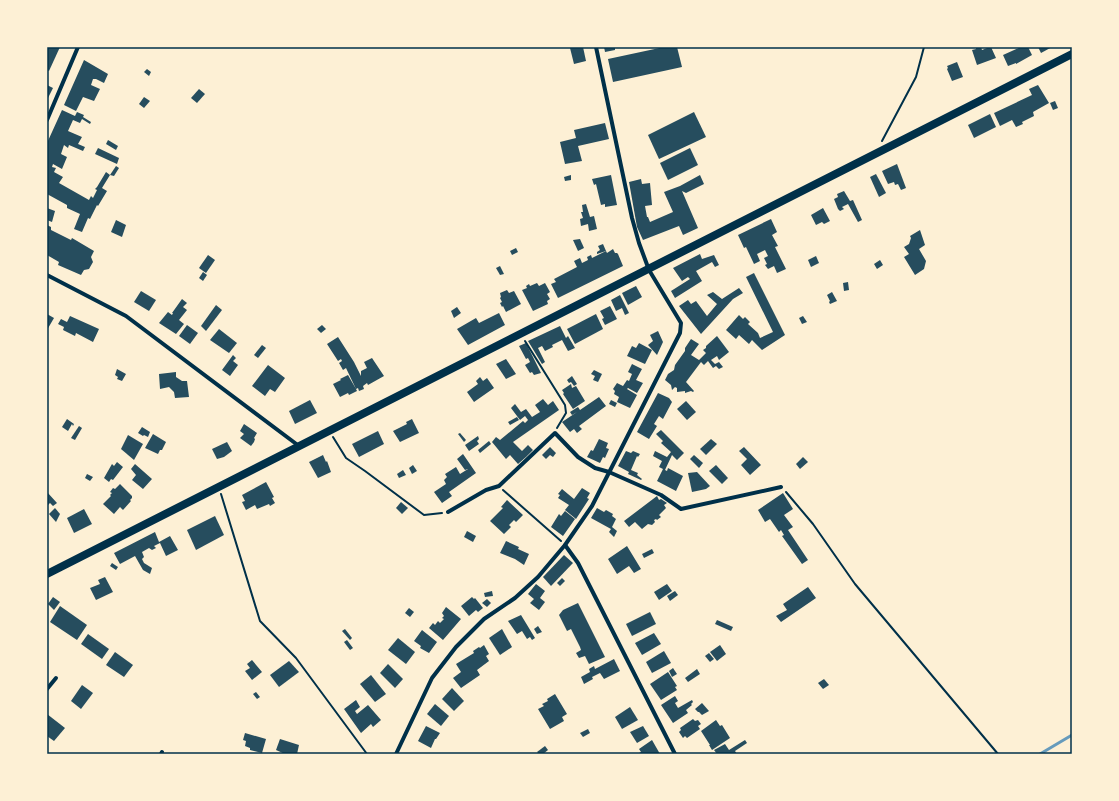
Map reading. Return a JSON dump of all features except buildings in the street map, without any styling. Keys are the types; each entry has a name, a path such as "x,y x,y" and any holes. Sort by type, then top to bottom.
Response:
{"main road":[{"path":"47,574 649,270 1072,54"}],"street":[{"path":"47,120 78,47"},
{"path":"396,754 432,678 456,647 484,619 515,598 538,577 565,545 592,506 680,333 681,323 649,270 639,243 632,218 596,47"},
{"path":"47,275 126,316 299,446"},
{"path":"448,512 486,490 499,486 555,433 578,457 595,468 609,472 661,495 681,509 781,486"},
{"path":"565,545 578,563 675,754"},
{"path":"47,689 56,678"}],"path":[{"path":"874,154 916,77 924,47"},
{"path":"521,334 566,409 566,413 557,425 555,433"},
{"path":"329,431 346,458 424,515 448,512"},
{"path":"499,486 565,545"},
{"path":"781,486 813,524 855,584 998,754"},
{"path":"218,487 260,621 296,658 367,754"}],"waterway":[{"path":"1040,754 1072,735"}]}
